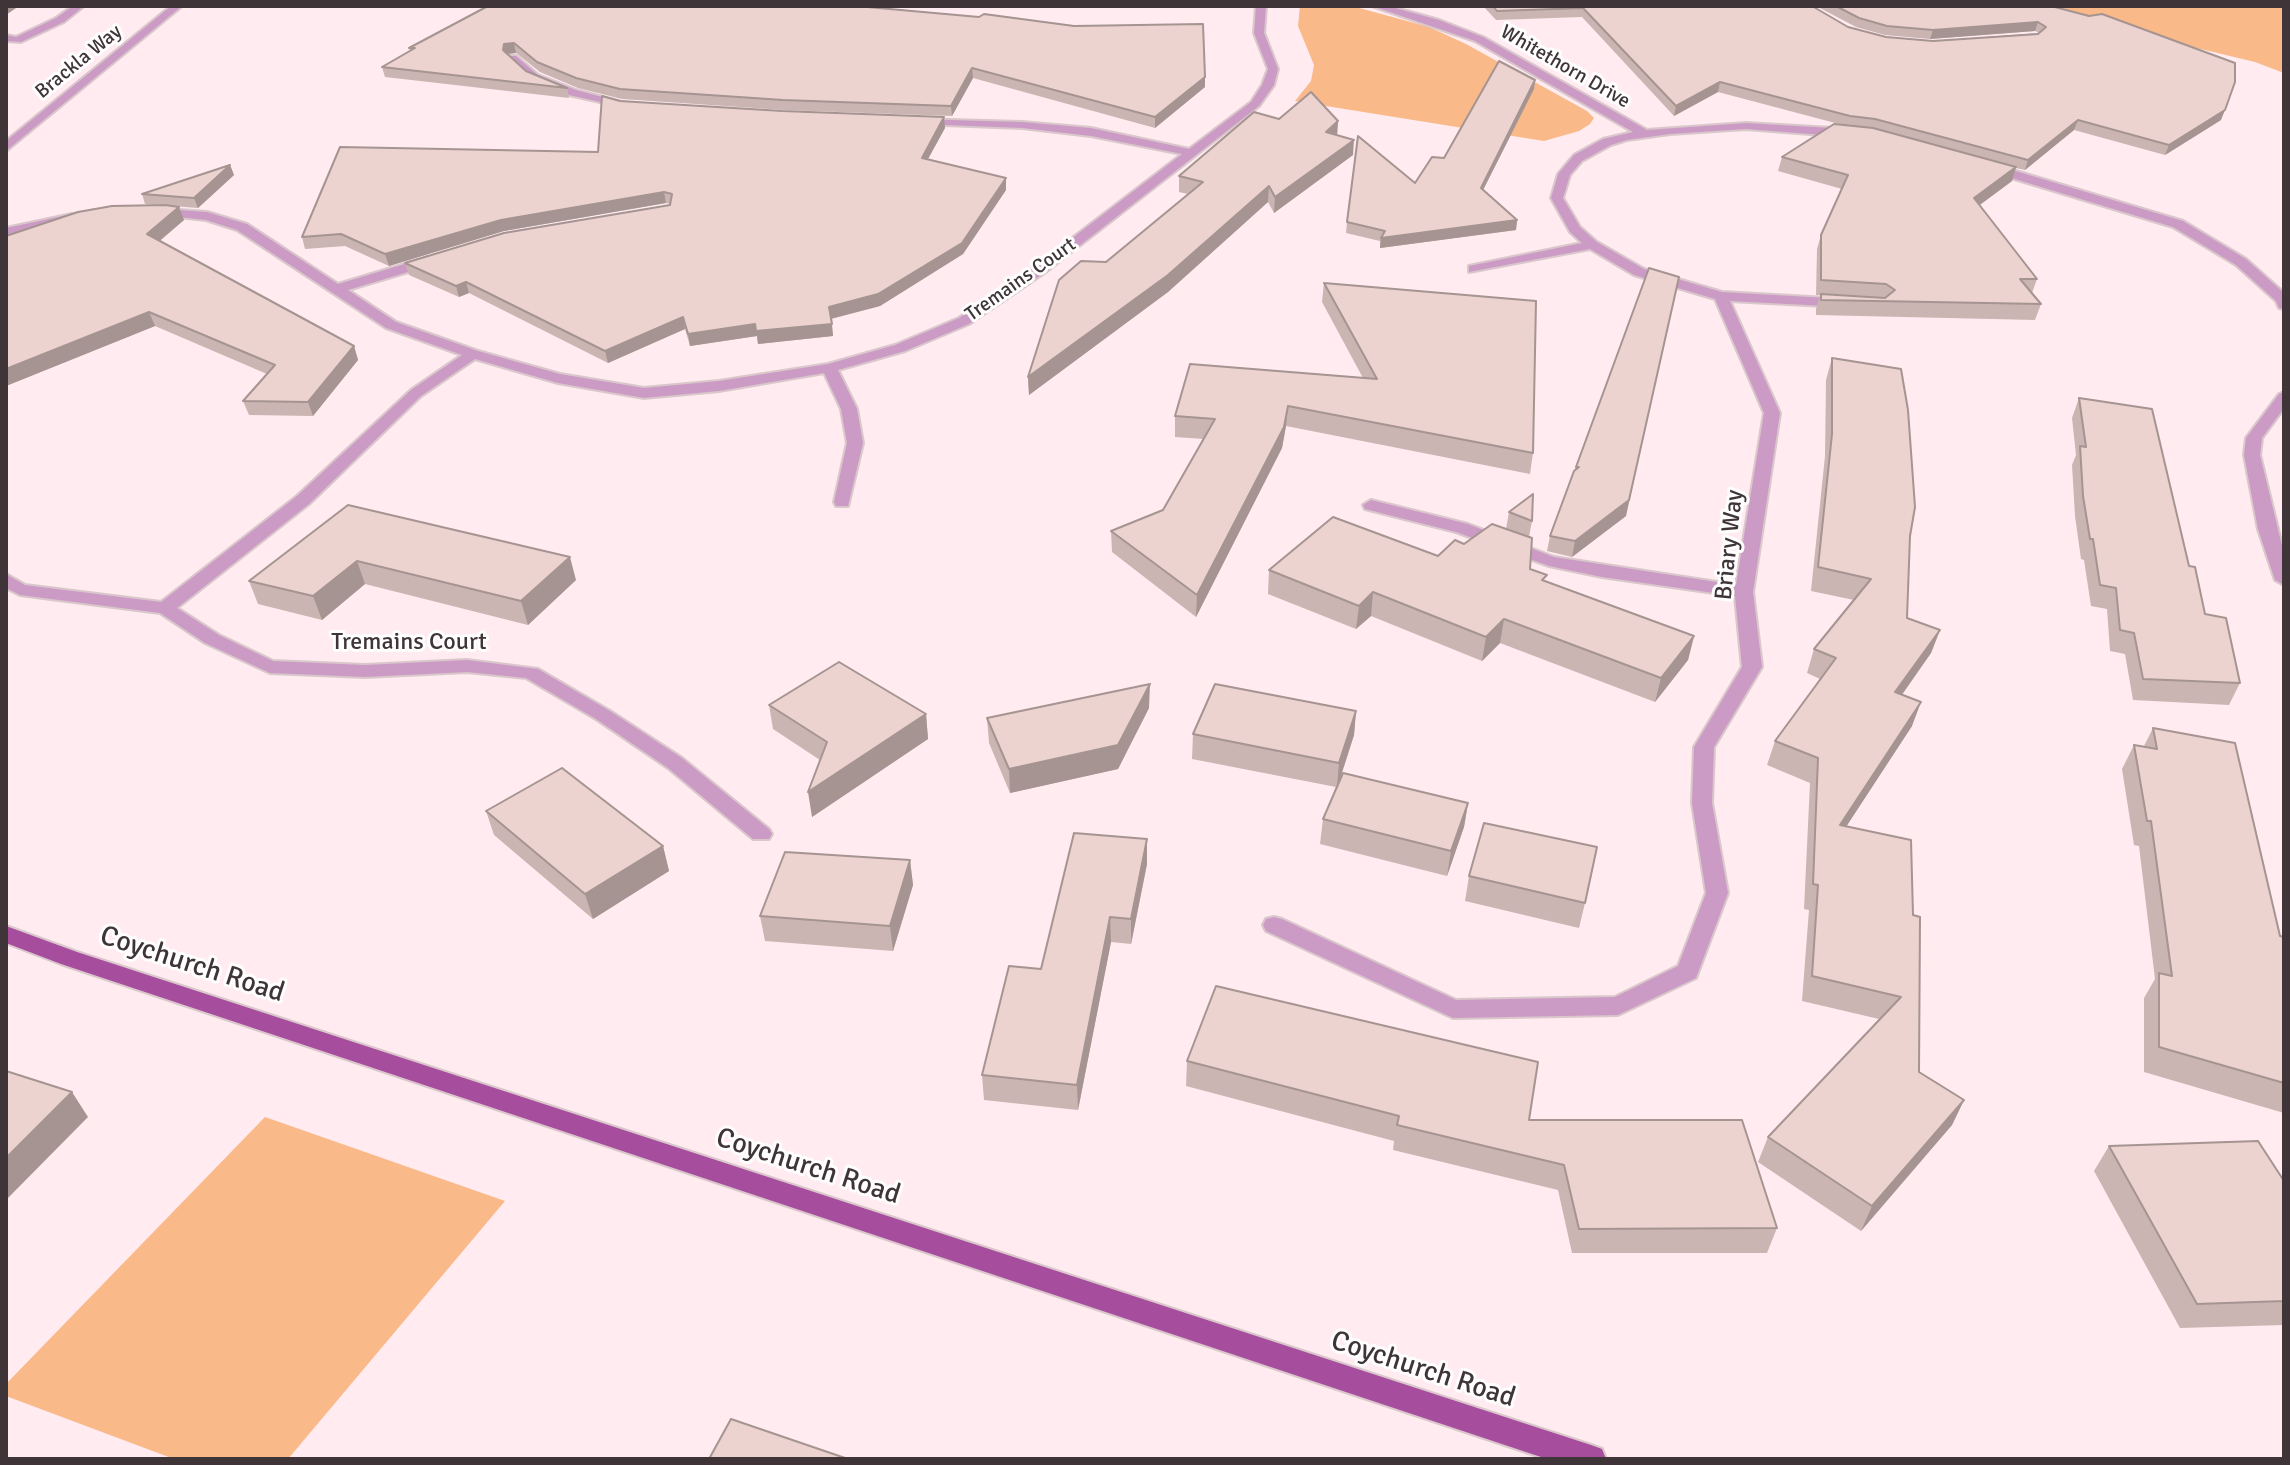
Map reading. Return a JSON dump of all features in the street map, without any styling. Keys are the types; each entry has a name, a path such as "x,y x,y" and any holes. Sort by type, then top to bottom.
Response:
{"main road":[{"name":"Coychurch Road","path":"6,934 69,958 1591,1459"}],"street":[{"path":"6,38 17,40 60,20 79,6"},
{"name":"Brackla Way","path":"6,147 177,6"},
{"name":"Tremains Court","path":"143,211 207,216 242,227 391,325 473,354 558,378 644,393 719,386 829,368 900,348 964,321 1042,268 1255,104 1268,85 1273,69 1259,33 1261,6"},
{"name":"Whitethorn Drive","path":"1377,6 1399,8 1479,39 1643,133"},
{"path":"512,58 534,77 573,93 637,106"},
{"path":"907,121 1022,125 1091,132 1192,153"},
{"path":"1864,135 1746,126 1643,133 1591,150 1578,158 1564,174 1557,198 1575,229 1592,245 1639,272 1721,296 1867,305"},
{"path":"1976,163 2178,224 2241,262 2282,299 2284,305"},
{"path":"6,232 87,216"},
{"path":"1474,269 1592,245"},
{"path":"337,289 443,256"},
{"name":"Briary Way","path":"1274,925 1453,1009 1618,1006 1688,972 1717,893 1702,803 1704,747 1752,667 1744,592 1772,413 1721,296"},
{"path":"165,608 303,500 416,393 473,354"},
{"path":"829,368 849,409 855,443 842,502"},
{"path":"2284,397 2254,438 2252,455 2267,529 2284,580"},
{"path":"1371,505 1462,528 1549,561 1744,592"},
{"name":"Tremains Court","path":"6,579 20,590 165,608 212,639 270,667 365,671 467,666 531,673 603,715 675,763 761,834"}],"shaded area":[{"path":"1300,6 1352,6 1429,27 1466,44 1587,111 1594,118 1579,131 1544,141 1295,101 1311,81 1314,65 1298,26"},
{"path":"2057,6 2284,6 2284,73 2255,62 2134,33"},
{"path":"265,1117 505,1201 288,1459 174,1459 6,1396 6,1384"}],"building":[{"path":"488,6 856,6 979,17 984,14 1074,26 1203,24 1205,77 1155,117 972,68 951,106 783,100 620,89 576,78 537,62 514,43 504,44 503,50 526,71 567,88 382,67 415,48 409,48"},
{"path":"1493,6 1812,6 1848,27 1886,37 1933,41 2038,34 2046,27 2038,22 1933,30 1887,26 1859,18 1836,6 2051,6 2089,16 2102,14 2235,63 2235,82 2225,110 2169,145 2078,120 2028,160 1720,82 1676,106 1583,8 1497,11"},
{"path":"1499,61 1535,80 1481,188 1517,220 1381,238 1385,231 1347,222 1358,136 1415,183 1432,157 1444,158"},
{"path":"1311,92 1338,121 1326,132 1354,140 1275,197 1269,186 1168,275 1028,377 1059,280 1081,261 1106,262 1203,182 1179,176 1254,112 1279,119"},
{"path":"602,96 620,101 782,111 944,117 922,158 1006,178 962,243 878,294 829,307 832,324 756,331 755,324 688,334 683,317 605,351 466,282 456,286 405,263 504,233 670,205 672,194 664,192 501,220 385,254 341,234 302,237 340,147 598,152"},
{"path":"1834,124 1873,128 2016,167 1974,198 2037,279 2020,279 2041,304 1821,300 1821,294 1885,298 1895,290 1886,284 1821,280 1821,235 1848,175 1782,157"},
{"path":"230,165 194,198 142,194"},
{"path":"112,206 179,207 147,234 354,346 308,402 243,401 275,365 149,312 6,369 6,236 78,212"},
{"path":"1649,268 1679,277 1629,500 1575,541 1550,536 1574,471 1579,467 1576,467"},
{"path":"1324,283 1536,301 1533,453 1288,406 1284,427 1197,595 1111,531 1163,510 1215,419 1175,416 1190,364 1377,379"},
{"path":"1832,358 1901,369 1908,410 1915,507 1910,536 1907,618 1940,630 1895,692 1921,702 1840,825 1911,840 1913,915 1920,917 1919,1072 1964,1100 1872,1206 1768,1137 1901,997 1812,976 1818,885 1813,884 1818,758 1775,741 1836,658 1814,649 1871,579 1818,567 1832,434"},
{"path":"2079,398 2152,409 2189,566 2195,567 2205,614 2226,618 2240,683 2143,679 2134,633 2120,630 2116,588 2100,585 2083,496 2080,446 2086,447"},
{"path":"1533,494 1532,521 1509,512"},
{"path":"348,505 570,557 521,601 357,561 313,596 249,581"},
{"path":"1333,517 1438,556 1455,540 1464,544 1492,524 1532,538 1530,569 1547,575 1542,580 1694,636 1661,678 1504,619 1486,637 1373,592 1359,606 1269,570"},
{"path":"839,662 926,714 808,792 827,742 769,705"},
{"path":"1150,684 1118,745 1009,769 987,718"},
{"path":"1215,684 1356,711 1339,763 1193,734"},
{"path":"2153,728 2235,743 2280,936 2284,937 2284,1083 2159,1047 2159,973 2172,976 2151,821 2147,821 2134,745 2157,749"},
{"path":"562,768 663,846 585,894 486,811"},
{"path":"1343,773 1468,803 1451,851 1323,819"},
{"path":"1484,823 1597,847 1585,903 1469,876"},
{"path":"1074,833 1147,839 1131,919 1110,917 1077,1085 982,1075 1009,966 1041,969"},
{"path":"785,852 910,860 890,926 760,916"},
{"path":"1216,986 1538,1062 1529,1120 1742,1120 1777,1228 1579,1229 1564,1165 1397,1125 1399,1116 1187,1061"},
{"path":"6,1071 72,1092 6,1158"},
{"path":"2258,1141 2284,1181 2284,1301 2197,1304 2109,1146"},
{"path":"731,1419 848,1459 709,1459"}]}
